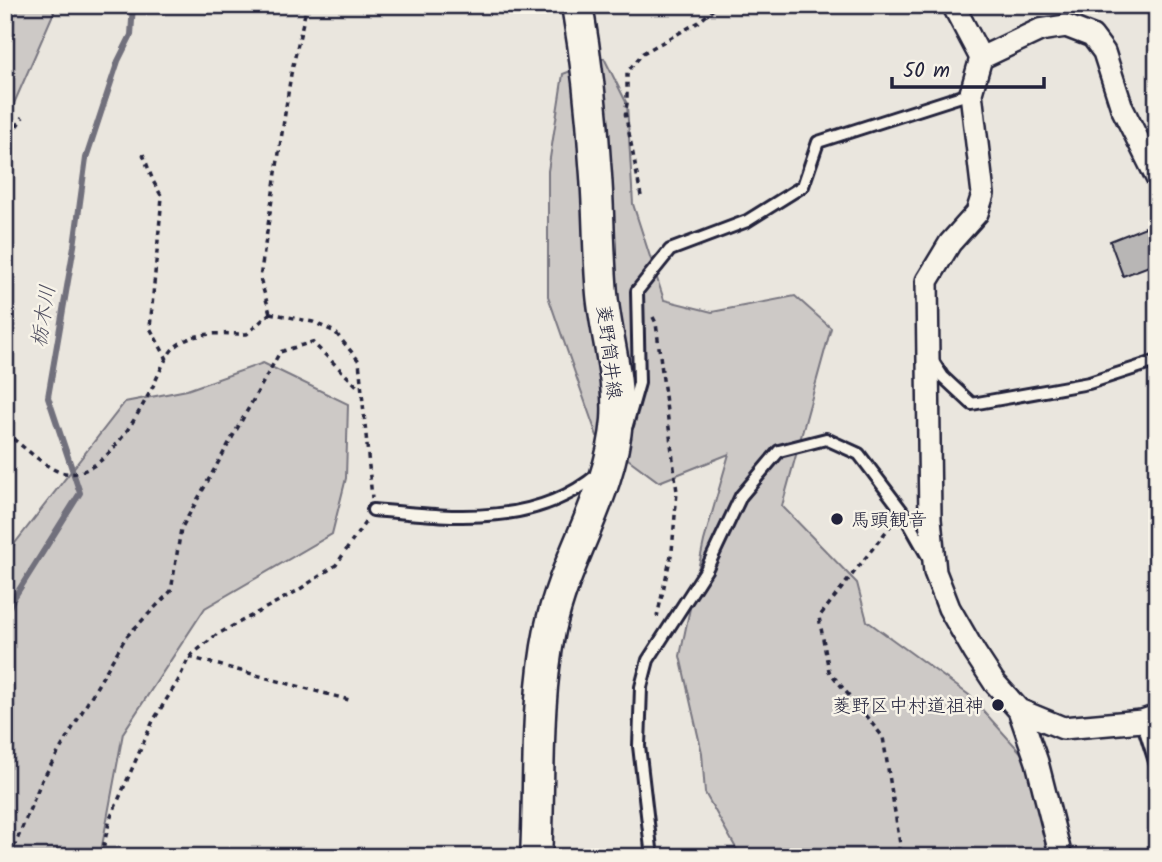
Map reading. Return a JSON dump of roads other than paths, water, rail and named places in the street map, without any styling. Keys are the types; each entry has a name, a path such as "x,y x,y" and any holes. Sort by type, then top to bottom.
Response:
{"main road":[{"name":"菱野筒井線","path":"536,857 541,704 550,630 572,563 611,462 617,419 617,376 603,299 594,151 586,62 577,5"}],"street":[{"path":"953,5 981,58 971,93 983,194 976,213 950,243 927,281 930,519 935,572 949,608 975,653 994,682 1019,710 1037,762 1061,857"},
{"path":"981,58 1040,30 1066,26 1092,36 1104,52 1122,108 1157,178"},
{"path":"1019,710 1063,728 1149,718"}],"lane":[{"path":"373,510 444,516 495,516 535,508 561,499 586,484 611,462 632,412 639,383 637,291 670,250 747,221 803,186 818,142 971,93"},
{"path":"929,354 943,377 972,404 1089,383 1157,361"},
{"path":"652,857 639,747 641,687 648,660 706,570 741,496 779,451 826,439 859,454 902,511 935,572"},
{"path":"1149,718 1157,768"}],"waterway":[{"name":"栃木川","path":"5,616 80,493 48,397 86,158 118,61 131,35 133,5"}],"place":[{"name":"馬頭観音","path":"837,519"},
{"name":"菱野区中村道祖神","path":"998,705"}]}
